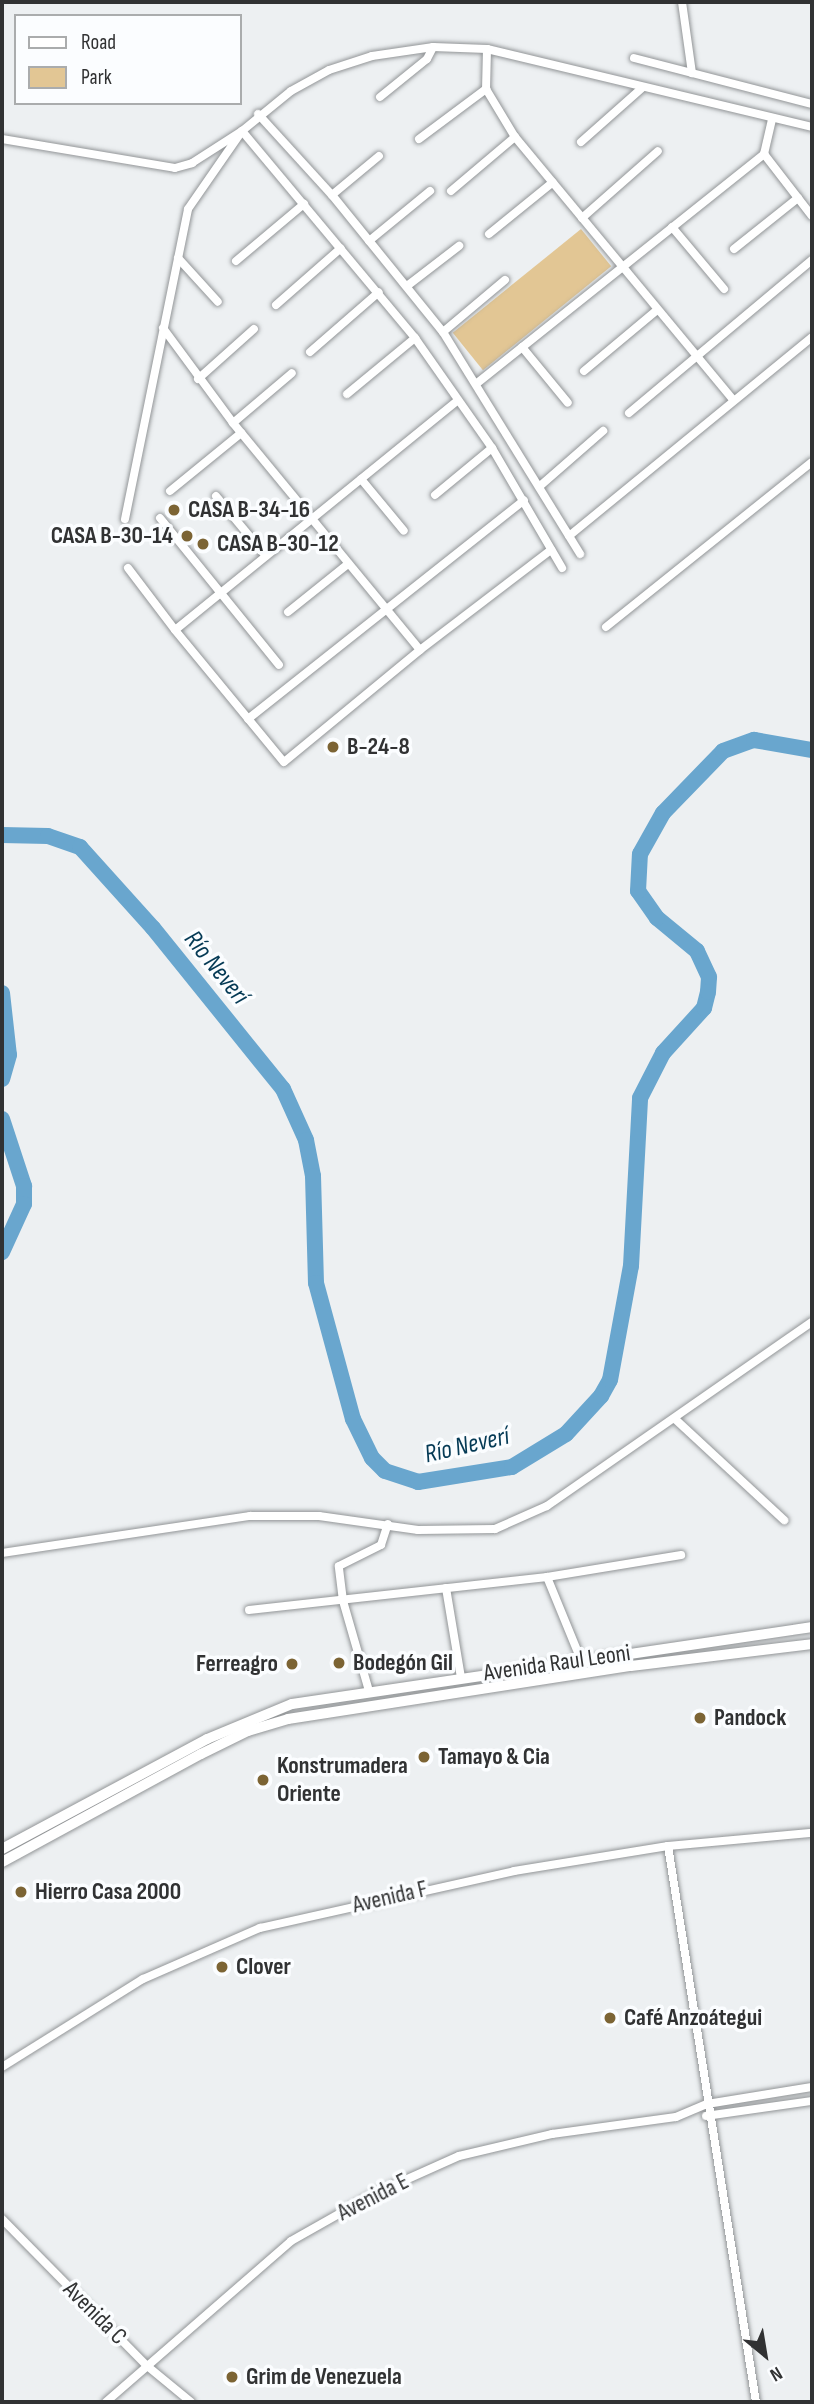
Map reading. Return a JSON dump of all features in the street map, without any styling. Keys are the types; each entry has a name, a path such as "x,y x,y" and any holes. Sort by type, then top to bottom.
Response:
{"main road":[{"name":"Avenida Raul Leoni","path":"2,1849 247,1719 292,1704 812,1627"},
{"name":"Avenida Raul Leoni","path":"2,1862 213,1748 248,1731 288,1719 631,1666 812,1644"}],"street":[{"path":"681,2 692,73"},
{"path":"380,97 427,59 433,47"},
{"path":"125,519 188,209 242,131 258,114 329,70 372,56 433,47 487,49 812,127"},
{"path":"487,49 486,89 514,136 733,400"},
{"path":"634,58 812,104"},
{"path":"581,142 642,88"},
{"path":"419,139 486,89"},
{"path":"258,114 332,195 443,332 541,486 580,554"},
{"path":"476,384 764,154 772,118"},
{"path":"2,139 174,168 192,163 242,131"},
{"path":"242,131 415,338 492,448 562,568"},
{"path":"451,191 514,136"},
{"path":"582,218 658,151"},
{"path":"764,154 812,216"},
{"path":"332,195 379,156"},
{"path":"489,234 553,183"},
{"path":"369,241 430,191"},
{"path":"734,249 798,198"},
{"path":"236,261 304,204"},
{"path":"672,228 724,289"},
{"path":"408,286 459,246"},
{"path":"276,304 341,248"},
{"path":"178,258 218,302"},
{"path":"629,413 696,354 812,260"},
{"path":"443,332 505,280"},
{"path":"310,352 379,292"},
{"path":"584,371 657,310"},
{"path":"163,328 198,379 310,520 420,650"},
{"path":"198,379 254,329"},
{"path":"569,536 812,337"},
{"path":"347,394 415,338"},
{"path":"522,347 568,403"},
{"path":"233,423 292,373"},
{"path":"175,630 457,401"},
{"path":"541,486 603,431"},
{"path":"170,491 241,433"},
{"path":"435,495 492,448"},
{"path":"606,626 812,461"},
{"path":"361,479 404,531"},
{"path":"216,496 266,556"},
{"path":"248,719 524,500"},
{"path":"160,518 222,591 279,665"},
{"path":"128,568 175,630 284,762 420,650 551,550"},
{"path":"288,612 348,564"},
{"path":"2,1553 250,1516 319,1516 418,1530 495,1529 547,1506 812,1322"},
{"path":"675,1419 784,1520"},
{"path":"369,1691 343,1601 339,1566 381,1545 388,1524"},
{"path":"249,1610 547,1577 681,1555"},
{"path":"547,1577 581,1660"},
{"path":"446,1588 461,1678"},
{"name":"Avenida F","path":"2,2067 143,1979 260,1928 397,1894 668,1846 812,1833"},
{"path":"668,1846 756,2402"},
{"path":"812,2087 707,2104 697,2112 709,2118 812,2101"},
{"name":"Avenida E","path":"106,2402 291,2241 374,2194 459,2156 552,2134 697,2112"},
{"name":"Avenida C","path":"2,2219 146,2365 191,2402"}],"green space":[{"path":"581,229 611,266 483,370 453,333"}],"waterway":[{"name":"Río Neverí","path":"2,835 48,836 80,847 153,928 283,1089 306,1140 313,1176 316,1283 353,1419 372,1458 385,1471 418,1482 512,1467 566,1434 601,1396 610,1380 631,1266 640,1098 663,1053 704,1008 709,977 697,951 657,918 638,891 640,854 663,813 723,751 754,740 812,750"},
{"name":"Río Neverí","path":"2,993 9,1055 2,1079"},
{"name":"Río Neverí","path":"2,1119 24,1186 24,1204 2,1252"}],"place":[{"name":"CASA B-34-16","path":"174,510"},
{"name":"CASA B-30-14","path":"187,536"},
{"name":"CASA B-30-12","path":"203,544"},
{"name":"B-24-8","path":"333,747"},
{"name":"Bodegón Gil","path":"339,1663"},
{"name":"Ferreagro","path":"292,1664"},
{"name":"Pandock","path":"700,1718"},
{"name":"Tamayo & Cia","path":"424,1757"},
{"name":"Konstrumadera Oriente","path":"263,1780"},
{"name":"Hierro Casa 2000","path":"21,1892"},
{"name":"Clover","path":"222,1967"},
{"name":"Café Anzoátegui","path":"610,2018"},
{"name":"Grim de Venezuela","path":"232,2377"}]}
